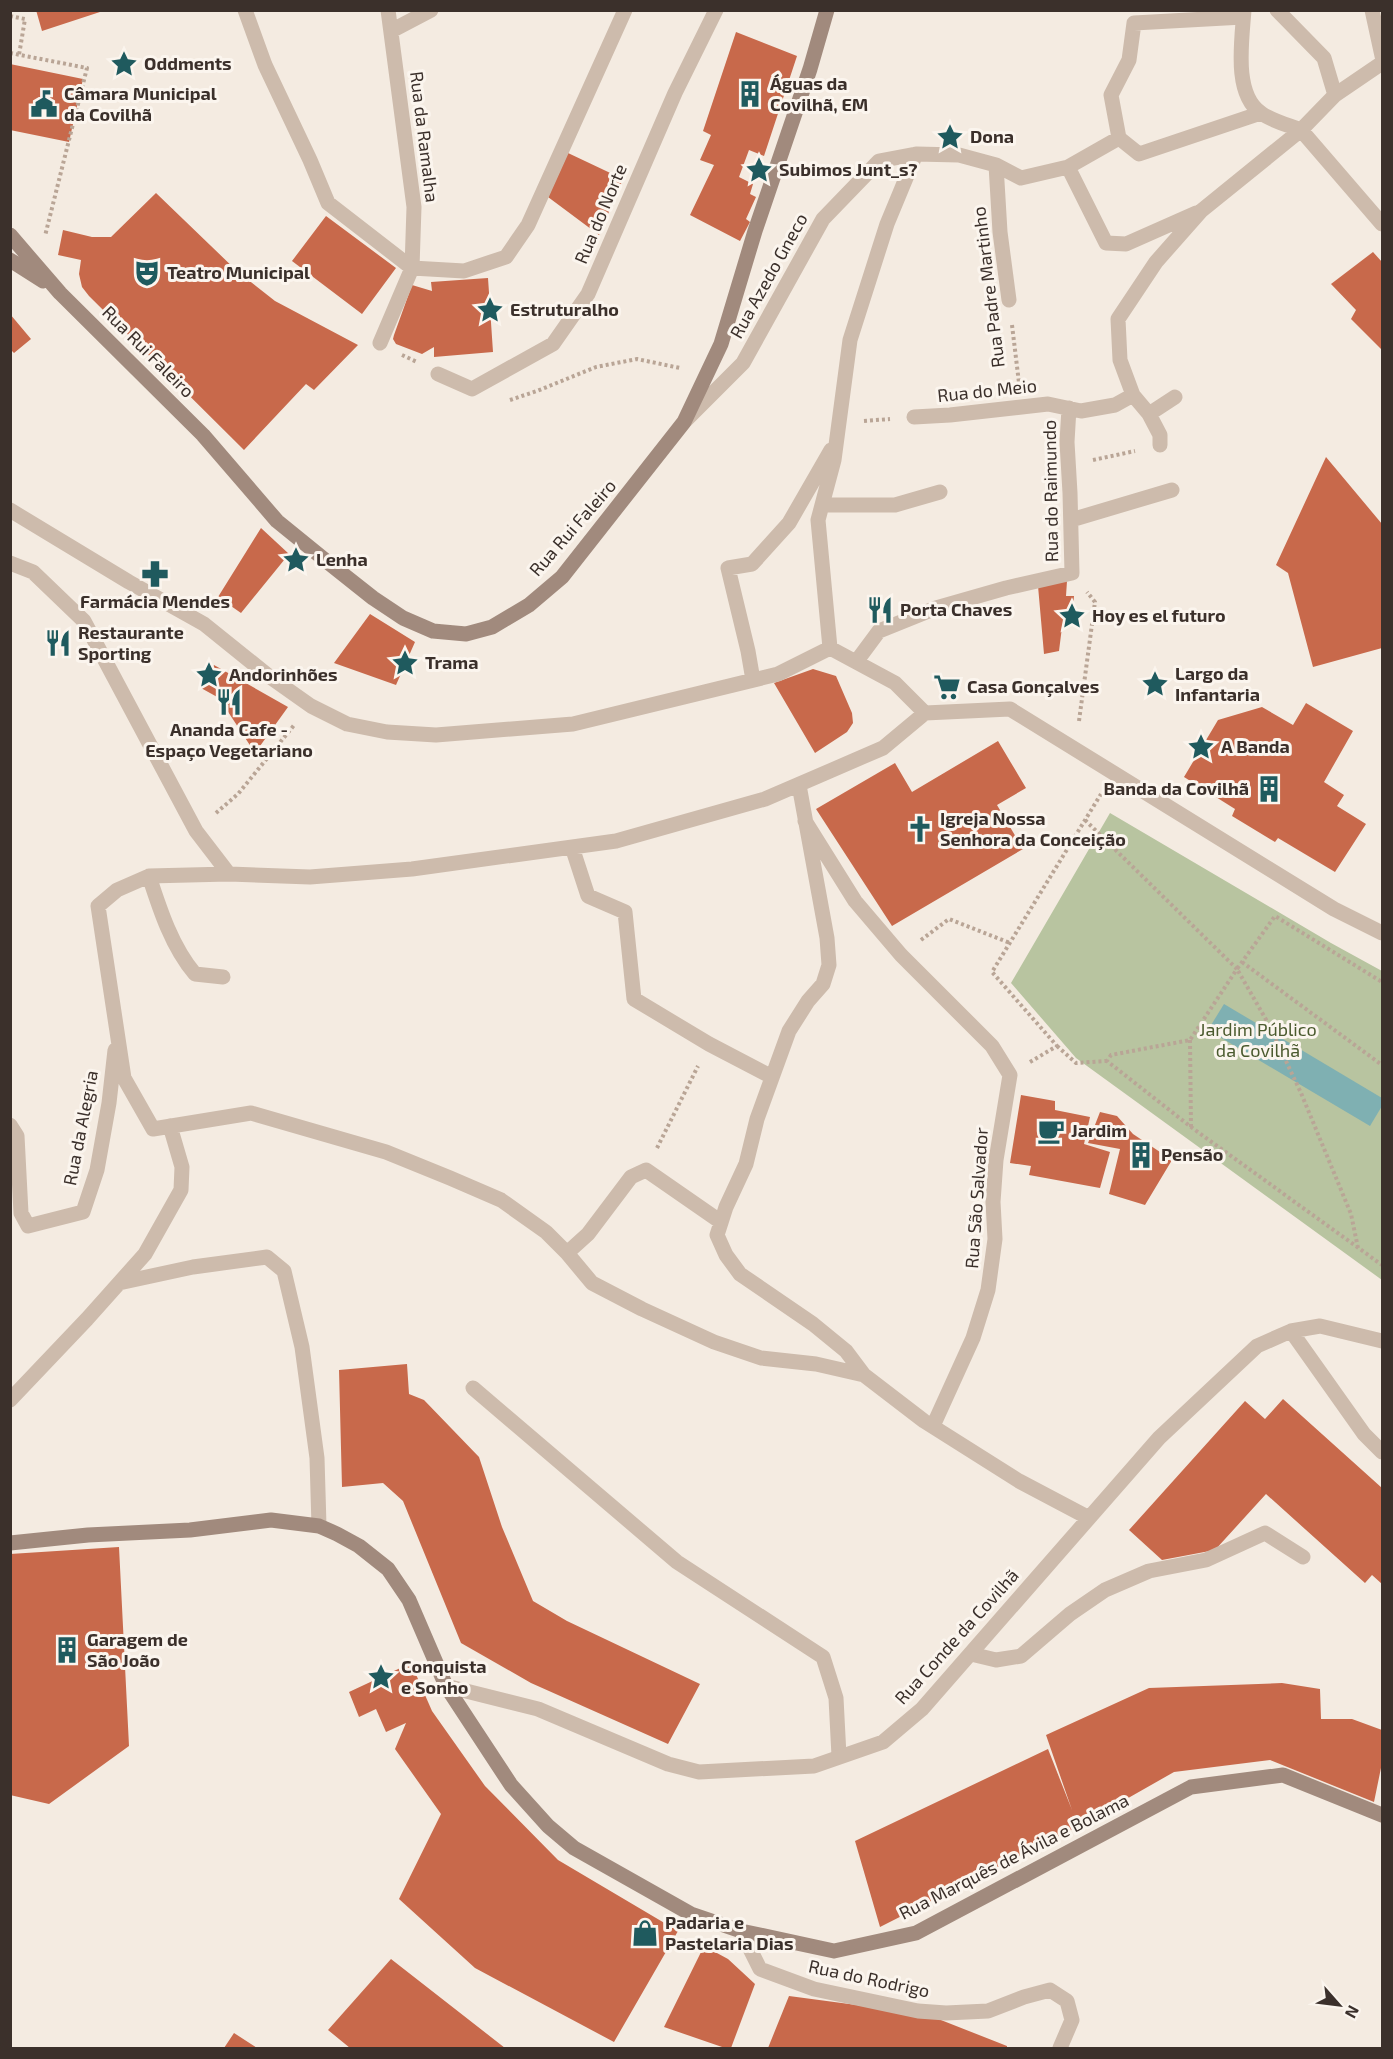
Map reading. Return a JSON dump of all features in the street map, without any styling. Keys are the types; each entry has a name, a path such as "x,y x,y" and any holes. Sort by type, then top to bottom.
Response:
{"main road":[{"name":"Rua Rui Faleiro","path":"10,235 60,293 111,341 203,435 277,521 373,598 403,618 433,631 466,634 492,627 529,605 562,577 684,423 721,344 827,10"},
{"name":"Rua Rui Faleiro","path":"10,260 60,293"},
{"name":"Rua Marquês de Ávila e Bolama","path":"10,1543 88,1535 190,1530 271,1520 319,1526 359,1546 388,1569 409,1600 446,1686 511,1785 548,1826 574,1848 691,1914 741,1930 834,1951 916,1933 1191,1787 1283,1775 1383,1815"}],"street":[{"path":"245,10 265,65 328,203 412,268 464,272 506,257 528,225 625,10"},
{"name":"Rua da Ramalha","path":"388,10 414,207 412,268"},
{"path":"391,31 431,10"},
{"name":"Rua do Norte","path":"472,389 553,344 588,294 675,93 716,10"},
{"path":"1277,10 1324,58 1335,95"},
{"path":"1372,10 1383,56"},
{"path":"1261,113 1139,154 1119,138 1111,95 1129,60 1134,23 1243,14 1241,66 1247,97 1261,113 1300,130 1383,224"},
{"path":"1160,445 1160,435 1149,414 1133,395 1120,360 1118,319 1156,262 1201,211 1300,130 1335,95 1383,63"},
{"name":"Rua Azedo Gneco","path":"684,423 743,363 823,219 879,161 916,154 958,155 996,165 1021,178 1068,166 1119,138"},
{"path":"830,648 818,520 834,460 850,340 887,224 916,154"},
{"name":"Rua Padre Martinho","path":"996,165 1000,232 1009,300"},
{"path":"1068,166 1106,243 1126,244 1201,211"},
{"path":"380,343 412,268"},
{"path":"438,374 472,389"},
{"name":"Rua do Meio","path":"914,417 1048,404 1081,411 1115,405 1133,395"},
{"path":"1149,414 1175,397"},
{"name":"Rua do Raimundo","path":"1069,408 1067,442 1072,573"},
{"path":"753,680 728,568 752,564 789,523 837,440"},
{"path":"1071,520 1172,490"},
{"path":"822,505 895,505 940,492"},
{"path":"10,510 204,624 270,677 311,706 347,724 387,732 436,735 573,724 778,674 830,648"},
{"path":"10,564 33,572 84,621 196,831 229,874"},
{"path":"856,662 879,631 946,605 1072,573"},
{"path":"830,648 895,682 925,712"},
{"path":"864,1375 816,1364 760,1358 714,1342 642,1309 592,1283 546,1232 501,1200 386,1152 251,1113 153,1129 124,1078 98,906 117,890 149,876 229,874 310,877 412,869 616,841 765,799 799,785 883,748 925,712 1010,709 1334,909 1383,933"},
{"path":"799,785 827,938 829,965 823,984 808,1001 789,1031 757,1119 746,1164 717,1235 726,1255 740,1274 813,1324 846,1351 864,1375 933,1426 1019,1481 1089,1518"},
{"path":"805,820 855,901 901,954 992,1047 1010,1075"},
{"path":"572,847 588,896 625,912 634,999 709,1044 772,1077"},
{"path":"149,876 159,906 183,959 195,974 223,977"},
{"name":"Rua da Alegria","path":"10,1125 17,1136 21,1213 28,1226 83,1212 97,1170 109,1103 117,1032"},
{"name":"Rua São Salvador","path":"933,1426 973,1338 988,1290 996,1239 993,1202 996,1160 1010,1075"},
{"path":"10,1400 144,1254 181,1190 182,1167 170,1126"},
{"path":"567,1253 593,1227 631,1177 646,1170 721,1222"},
{"path":"119,1283 193,1267 267,1257 284,1271 302,1347 317,1458 319,1526"},
{"name":"Rua Conde da Covilhã","path":"446,1686 538,1709 668,1764 699,1772 814,1766 883,1742 922,1709 1159,1438 1257,1347 1290,1331 1320,1326 1383,1341"},
{"path":"1290,1331 1364,1434 1383,1452"},
{"path":"473,1388 677,1562 823,1657 836,1698 839,1756"},
{"path":"971,1654 996,1660 1021,1656 1070,1614 1105,1590 1149,1571 1206,1560 1264,1533 1303,1557"},
{"name":"Rua do Rodrigo","path":"741,1930 760,1969 814,1989 918,2011 946,2013 988,2011 1050,1990 1067,2001 1072,2020 1060,2049"}],"path":[{"path":"10,16 25,19 19,55"},
{"path":"10,53 87,68 56,199 37,266"},
{"name":"Rua Padre Martinho","path":"1009,300 1022,406"},
{"path":"380,343 438,374"},
{"path":"472,389 496,404 537,391 596,367 637,359 707,373"},
{"path":"839,423 914,417"},
{"path":"1068,466 1160,445"},
{"path":"1072,573 1095,602 1075,749"},
{"path":"196,831 238,794 311,706"},
{"path":"1358,1248 1351,1214 1301,1093 1268,1023 1237,969 1085,820 992,972 1057,1046 1076,1063 1107,1061 1191,1127 1358,1248 1383,1265"},
{"path":"1191,1127 1190,1040 1275,916 1383,982"},
{"path":"901,954 949,919 1010,944"},
{"path":"1242,962 1383,1065"},
{"path":"1107,1061 1111,1055 1190,1040"},
{"path":"646,1170 709,1044"},
{"path":"1010,1075 1057,1046"}],"green space":[{"name":"Jardim Público da Covilhã","path":"1110,813 1382,971 1382,1280 1076,1058 1011,983"}],"water":[{"path":"1224,1004 1382,1098 1382,1106 1370,1126 1208,1030"}],"building":[{"path":"36,10 103,10 103,11 42,31"},
{"name":"Águas da Covilhã, EM","path":"736,32 797,56 764,156 749,150 739,177 753,184 750,194 756,197 746,219 750,222 740,241 690,215 714,165 700,160 711,135 703,131"},
{"name":"Câmara Municipal da Covilhã","path":"10,64 83,79 69,142 10,130"},
{"path":"568,153 623,179 599,235 548,197"},
{"path":"156,193 238,272 275,301 358,345 314,390 306,384 244,450 89,296 82,287 79,274 81,260 58,255 63,230 92,237 111,237"},
{"path":"326,216 396,268 362,314 292,261"},
{"path":"1373,252 1382,262 1382,350 1351,319 1356,310 1331,284"},
{"path":"488,278 493,352 434,357 434,347 422,354 396,344 393,339 394,335 412,285 432,291 431,282"},
{"path":"10,314 31,339 14,353 10,349"},
{"path":"1326,457 1382,524 1382,648 1313,667 1288,573 1276,565"},
{"path":"261,528 289,554 241,613 218,597"},
{"path":"1067,581 1066,596 1074,596 1069,627 1062,627 1059,651 1044,654 1038,586"},
{"path":"370,614 415,642 396,685 334,663"},
{"path":"214,665 288,707 255,753 219,698 201,688"},
{"path":"813,669 836,676 852,713 853,723 847,732 815,753 774,683"},
{"name":"Banda da Covilhã","path":"1306,703 1353,731 1324,782 1344,795 1337,806 1366,824 1335,872 1278,838 1275,842 1232,816 1235,809 1184,777 1218,720 1262,707 1293,725"},
{"name":"Igreja Nossa Senhora da Conceição","path":"998,741 1026,788 997,805 1023,849 892,926 816,809 895,763 912,792"},
{"name":"Jardim","path":"1021,1095 1055,1101 1055,1110 1090,1117 1084,1144 1110,1152 1100,1188 1029,1175 1031,1166 1010,1163"},
{"name":"Pensão","path":"1100,1112 1117,1116 1133,1134 1172,1160 1145,1205 1109,1194 1120,1149 1088,1143"},
{"path":"407,1364 409,1394 424,1400 479,1457 502,1527 533,1601 567,1621 700,1684 668,1744 531,1683 461,1643 403,1501 383,1483 342,1487 339,1370"},
{"path":"1283,1399 1382,1488 1382,1584 1372,1575 1365,1583 1266,1494 1215,1550 1162,1560 1129,1530 1245,1401 1265,1419"},
{"name":"Garagem de São João","path":"119,1547 129,1746 49,1804 10,1795 10,1554"},
{"path":"411,1663 432,1711 485,1786 558,1860 678,1931 614,2042 475,1968 399,1899 441,1814 395,1749 406,1723 386,1732 376,1709 359,1717 349,1692"},
{"path":"1282,1683 1320,1689 1321,1719 1352,1719 1382,1730 1382,1763 1374,1802 1270,1760 1174,1772 1079,1826 880,1927 855,1841 1048,1749 1072,1810 1046,1735 1149,1688"},
{"path":"704,1946 728,1959 755,1984 731,2048 664,2027"},
{"path":"391,1959 505,2048 350,2048 328,2030"},
{"path":"789,1996 917,2013 918,2011 1007,2046 1007,2048 768,2048"},
{"path":"234,2033 257,2048 224,2048"}],"place":[{"name":"Oddments","path":"124,64"},
{"name":"Águas da Covilhã, EM","path":"750,94"},
{"name":"Câmara Municipal da Covilhã","path":"44,104"},
{"name":"Dona","path":"950,137"},
{"name":"Subimos Junt_s?","path":"759,170"},
{"name":"Teatro Municipal","path":"147,273"},
{"name":"Estruturalho","path":"490,310"},
{"name":"Lenha","path":"296,560"},
{"name":"Farmácia Mendes","path":"155,574"},
{"name":"Porta Chaves","path":"880,610"},
{"name":"Hoy es el futuro","path":"1072,616"},
{"name":"Restaurante Sporting","path":"58,643"},
{"name":"Trama","path":"405,663"},
{"name":"Andorinhões","path":"209,675"},
{"name":"Largo da Infantaria","path":"1155,684"},
{"name":"Casa Gonçalves","path":"947,687"},
{"name":"Ananda Cafe - Espaço Vegetariano","path":"229,702"},
{"name":"A Banda","path":"1201,747"},
{"name":"Banda da Covilhã","path":"1269,789"},
{"name":"Igreja Nossa Senhora da Conceição","path":"920,829"},
{"name":"Jardim","path":"1051,1131"},
{"name":"Pensão","path":"1141,1155"},
{"name":"Garagem de São João","path":"67,1650"},
{"name":"Conquista e Sonho","path":"381,1677"},
{"name":"Padaria e Pastelaria Dias","path":"645,1933"}]}
